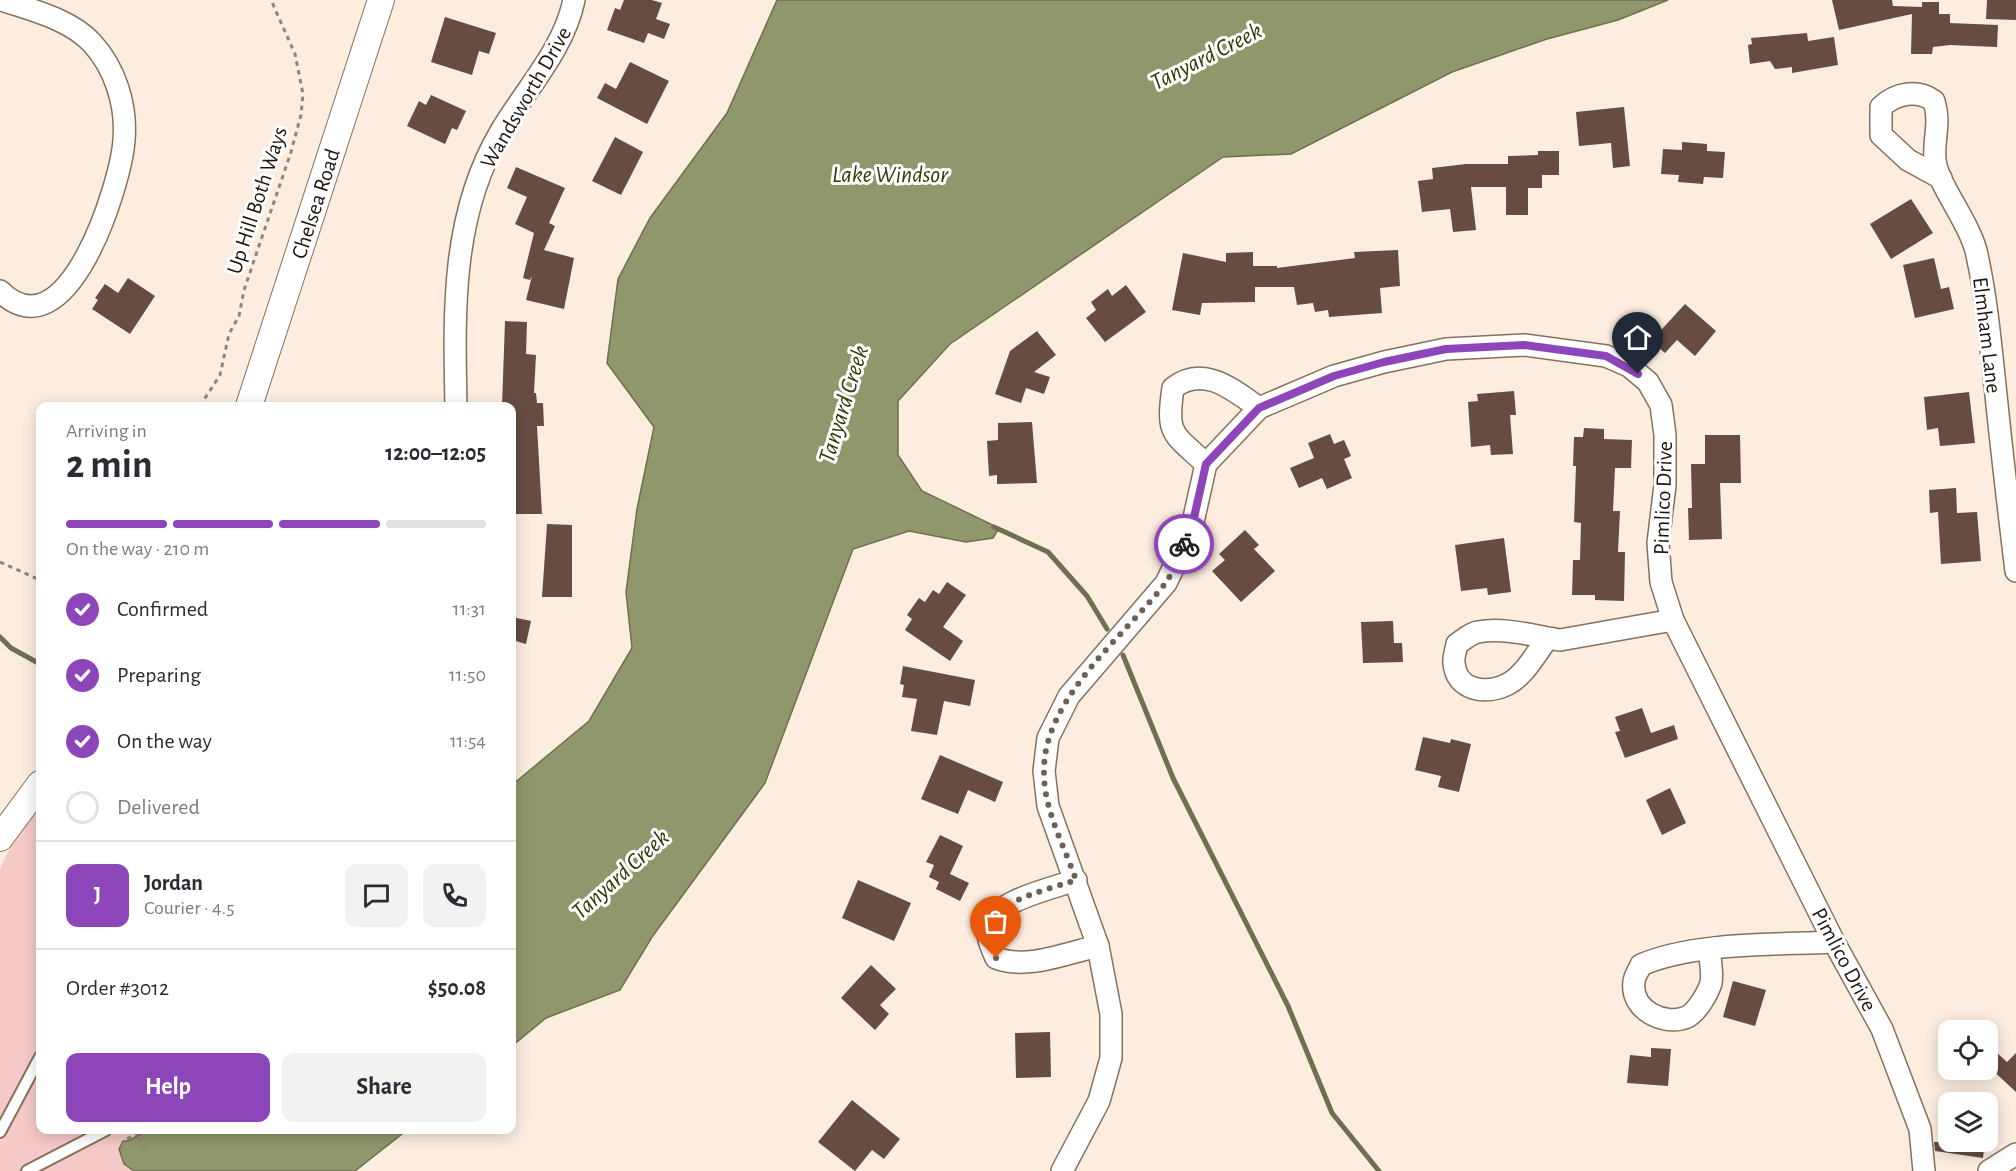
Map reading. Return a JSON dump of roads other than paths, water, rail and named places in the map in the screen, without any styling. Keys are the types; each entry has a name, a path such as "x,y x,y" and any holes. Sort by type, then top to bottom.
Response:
{"street":[{"path":"0,291 21,305 37,304 52,299 68,287 79,272 110,202 119,171 124,138 117,83 105,60 90,41 54,18 2,0"},
{"name":"Chelsea Road","path":"250,402 381,0"},
{"name":"Wandsworth Drive","path":"456,402 454,328 461,234 480,175 500,132 540,72 570,19 574,0"},
{"name":"Elmham Lane","path":"1941,178 1965,220 1977,253 1987,316 2016,571"},
{"name":"Pimlico Drive","path":"1206,464 1259,408 1334,376 1384,362 1446,349 1524,345 1606,356 1629,366 1648,382 1661,405 1665,435 1665,485 1658,543 1661,582 1673,620 1834,942 1882,1029 1920,1129 1924,1171"},
{"path":"1062,1171 1099,1101 1111,1058 1111,1014 1098,946 1048,806 1044,771 1048,738 1069,696 1166,583 1191,531 1206,464 1175,435 1169,421 1173,388 1183,380 1206,378 1220,381 1259,408"},
{"path":"1548,638 1560,640 1673,620"},
{"path":"0,838 36,789"},
{"path":"1076,880 1004,906 993,914 987,927 990,943 996,958 1008,963 1023,963 1098,946"},
{"path":"1709,950 1834,942"},
{"path":"1989,1171 2016,1154"}],"lane":[{"path":"0,1132 36,1064"},
{"path":"27,1171 98,1134"}],"water":[{"name":"Lake Windsor","path":"777,0 1668,0 1618,20 1547,39 1452,72 1291,154 1223,157 950,344 898,401 898,455 922,491 999,528 993,538 966,542 909,531 853,549 765,783 652,937 620,990 546,1018 516,1043 516,782 589,721 632,648 626,592 637,509 654,427 607,363 618,279 650,218 727,113"},
{"path":"141,1134 402,1134 355,1171 134,1171 124,1164 119,1149 123,1141 128,1141"}],"waterway":[{"path":"994,527 1048,552 1087,596 1107,629"},
{"path":"0,637 11,648 36,662"},
{"path":"1123,655 1173,778 1288,1006 1332,1113 1379,1171"}],"water label":[{"name":"Tanyard Creek","path":"1206,56"},
{"name":"Tanyard Creek","path":"843,404"},
{"name":"Tanyard Creek","path":"620,874"}]}
